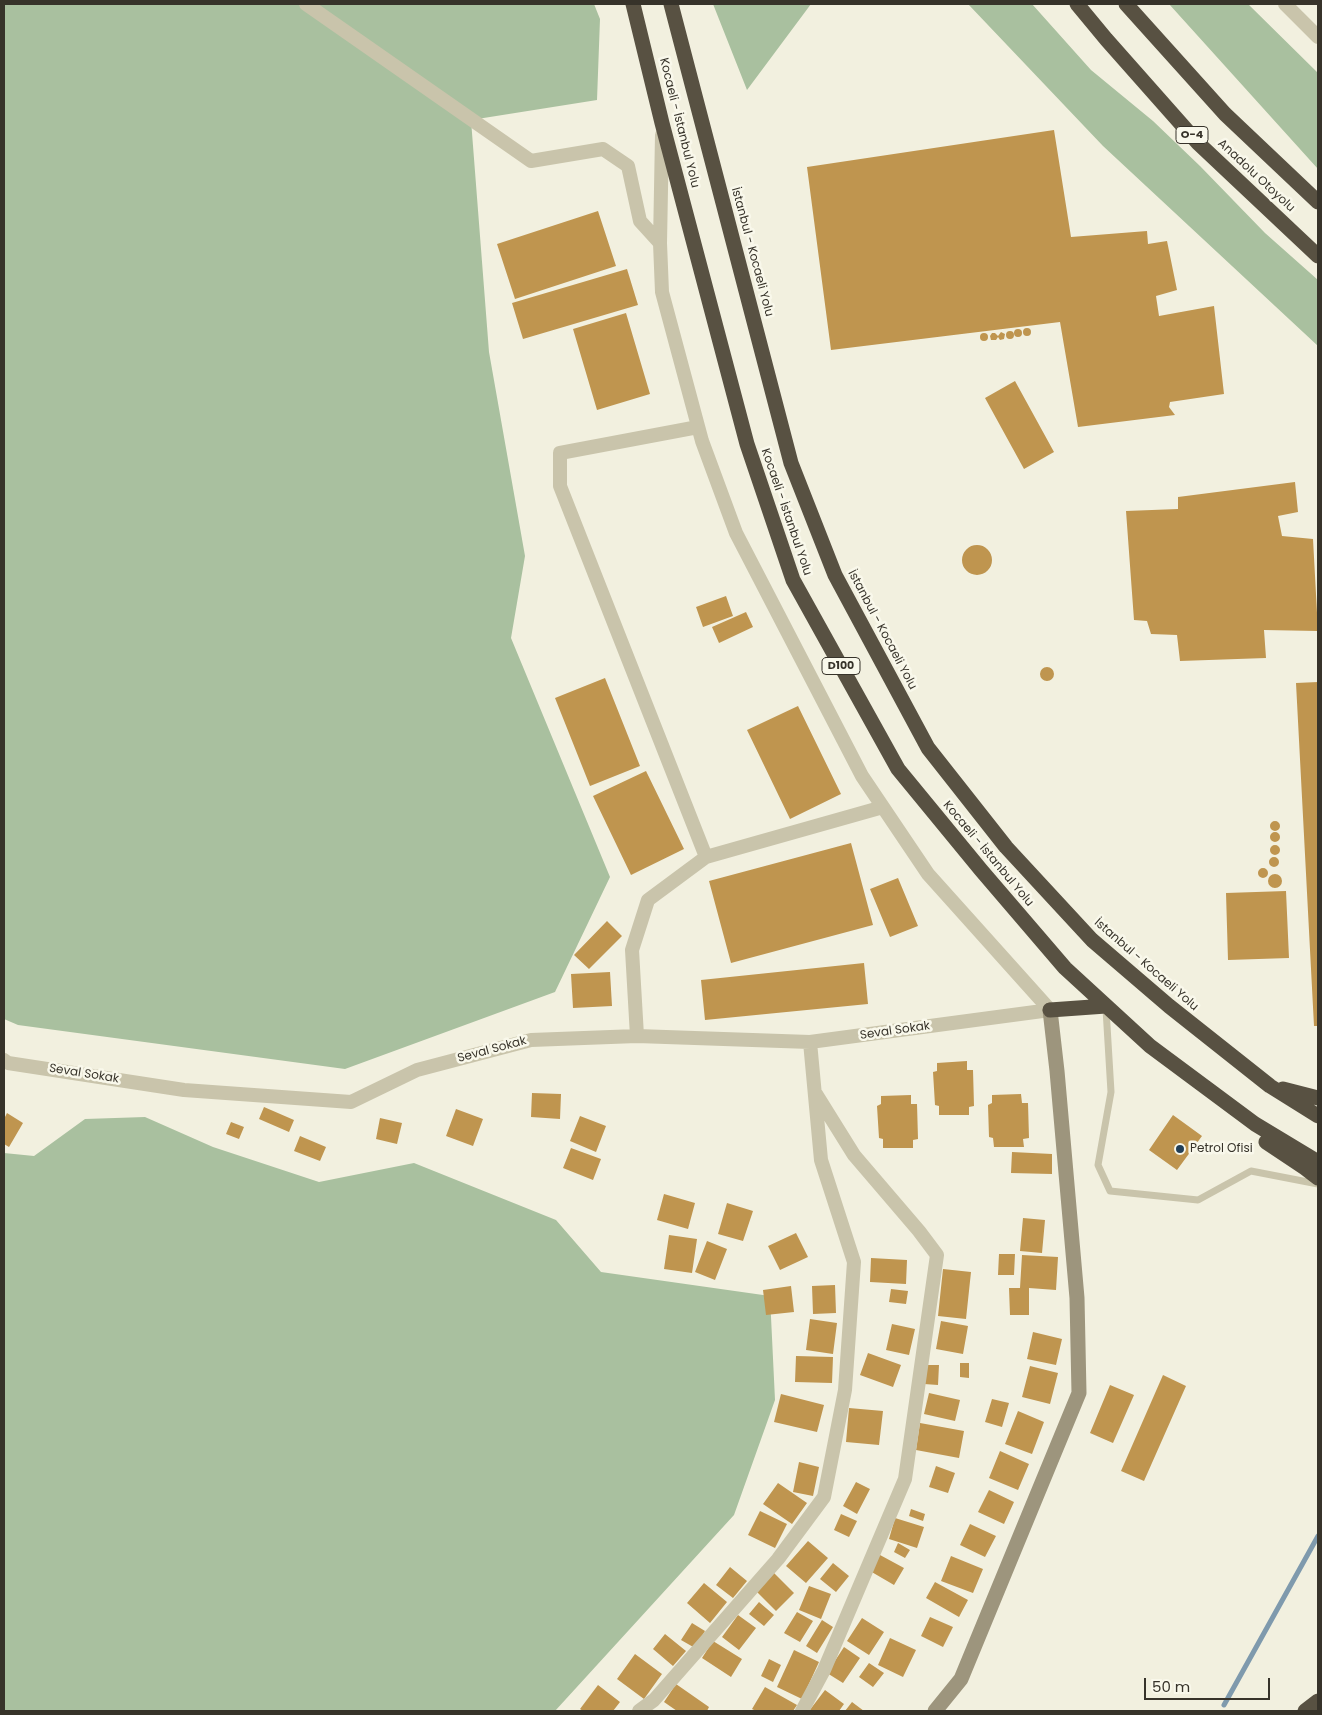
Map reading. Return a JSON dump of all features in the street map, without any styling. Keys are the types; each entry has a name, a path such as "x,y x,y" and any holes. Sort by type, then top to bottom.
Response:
{"highway":[{"name":"Kocaeli - İstanbul Yolu","path":"633,4 662,123 747,444 793,580 898,768 1064,968 1150,1046 1255,1124 1318,1162"},
{"name":"İstanbul - Kocaeli Yolu","path":"671,4 792,463 835,575 928,748 1006,847 1092,940 1169,1006 1270,1086 1318,1116"},
{"name":"Anadolu Otoyolu","path":"1077,4 1198,142 1318,256"},
{"name":"Anadolu Otoyolu","path":"1126,4 1226,114 1318,202"},
{"path":"1050,1010 1106,1006"},
{"path":"1270,1086 1318,1098"},
{"path":"1224,1101 1266,1142 1318,1178"},
{"path":"1304,1711 1318,1701"}],"street":[{"path":"306,4 531,162 603,150 628,166 640,221 660,243"},
{"path":"1286,4 1318,37"},
{"path":"662,123 660,243 662,292 698,427 736,533 862,776 928,874 1050,1010 1077,1298 1079,1393 961,1679 935,1711"},
{"path":"698,427 560,453 560,486 706,857"},
{"path":"637,1036 632,950 648,900 706,857 883,807"},
{"name":"Seval Sokak","path":"4,1060 184,1090 352,1102 417,1070 532,1040 637,1036 810,1042 1050,1010"},
{"path":"639,1711 654,1700 771,1566 824,1497 845,1390 854,1262 821,1160 810,1042"},
{"path":"802,1711 828,1661 905,1479 937,1255 919,1230 854,1155 814,1092"}],"lane":[{"path":"1106,1006 1111,1092 1098,1164 1110,1191 1198,1200 1252,1171 1318,1184"}],"green space":[{"path":"4,4 594,4 600,19 597,100 471,120 489,352 525,556 511,638 610,877 555,992 345,1069 18,1025 4,1019"},
{"path":"713,4 811,4 747,90"},
{"path":"968,4 1032,4 1091,70 1153,121 1265,233 1318,280 1318,346 1103,146"},
{"path":"1169,4 1248,4 1318,73 1318,169"},
{"path":"145,1117 213,1147 319,1182 414,1163 556,1220 601,1272 770,1296 775,1400 734,1515 555,1711 4,1711 4,1153 34,1156 85,1119"}],"building":[{"path":"1054,130 1071,237 1147,231 1148,244 1167,241 1177,290 1156,296 1159,316 1214,306 1224,394 1170,402 1169,407 1175,415 1078,427 1060,322 831,350 807,167"},
{"path":"598,211 616,266 515,299 497,244"},
{"path":"627,269 638,305 523,339 512,303"},
{"path":"626,313 650,394 597,410 573,329"},
{"path":"1027,328 1031,332 1027,336 1023,332"},
{"path":"1018,329 1022,333 1018,337 1014,333"},
{"path":"1010,331 1014,335 1010,339 1006,335"},
{"path":"1001,332 1005,334 1004,339 1000,340 998,337 996,340 991,340 990,336 992,333 998,336"},
{"path":"984,333 988,337 984,341 980,337"},
{"path":"1015,381 1054,452 1024,469 985,398"},
{"path":"1295,482 1298,512 1278,516 1282,536 1313,539 1318,631 1264,630 1266,658 1180,661 1177,635 1151,634 1147,621 1134,620 1126,511 1178,509 1178,497"},
{"path":"977,545 988,549 992,560 988,571 977,575 966,571 962,560 966,549"},
{"path":"726,596 733,616 703,627 696,607"},
{"path":"746,612 753,627 719,643 712,627"},
{"path":"1044,667 1050,667 1054,674 1050,681 1044,681 1040,677 1040,671"},
{"path":"605,678 640,766 590,786 555,698"},
{"path":"1318,682 1318,1026 1314,1026 1296,683"},
{"path":"798,706 841,794 790,819 747,730"},
{"path":"646,771 684,849 631,875 593,796"},
{"path":"1275,821 1280,826 1275,831 1270,826"},
{"path":"1275,832 1280,837 1275,842 1270,837"},
{"path":"851,843 873,925 731,963 709,881"},
{"path":"1275,845 1280,850 1275,855 1270,850"},
{"path":"1274,857 1279,862 1274,867 1269,862"},
{"path":"1263,868 1268,873 1263,878 1258,873"},
{"path":"1272,874 1278,874 1282,881 1278,888 1272,888 1268,884 1268,878"},
{"path":"898,878 918,926 890,937 870,889"},
{"path":"1286,891 1289,958 1228,960 1226,893"},
{"path":"607,921 622,936 589,969 574,955"},
{"path":"864,963 868,1004 705,1020 701,980"},
{"path":"610,972 612,1006 573,1008 571,974"},
{"path":"967,1061 967,1070 973,1070 974,1106 969,1107 969,1115 939,1115 939,1106 935,1105 933,1072 937,1071 937,1063"},
{"path":"532,1093 561,1094 560,1119 531,1117"},
{"path":"1021,1094 1022,1103 1028,1103 1029,1138 1023,1139 1024,1147 994,1147 993,1138 989,1137 988,1105 992,1103 992,1095"},
{"path":"911,1095 911,1104 917,1104 918,1139 913,1140 913,1148 883,1148 883,1139 879,1138 877,1106 881,1104 881,1096"},
{"path":"264,1107 294,1120 289,1132 259,1119"},
{"path":"456,1109 483,1119 473,1146 446,1136"},
{"path":"7,1113 23,1123 9,1147 4,1144 4,1119"},
{"path":"1173,1115 1202,1136 1177,1170 1149,1150"},
{"path":"580,1116 606,1126 596,1152 570,1141"},
{"path":"380,1118 402,1123 397,1144 376,1139"},
{"path":"231,1122 244,1127 239,1139 226,1134"},
{"path":"300,1136 326,1147 320,1161 294,1151"},
{"path":"571,1148 601,1159 593,1180 563,1168"},
{"path":"1012,1152 1052,1154 1052,1174 1011,1173"},
{"path":"664,1194 695,1203 688,1229 657,1220"},
{"path":"727,1203 753,1211 743,1241 718,1234"},
{"path":"1023,1218 1045,1220 1042,1253 1020,1251"},
{"path":"796,1233 808,1257 780,1270 768,1246"},
{"path":"669,1235 697,1239 692,1273 664,1269"},
{"path":"707,1241 727,1249 715,1280 695,1272"},
{"path":"999,1254 1015,1254 1014,1275 998,1275"},
{"path":"1022,1255 1058,1257 1056,1290 1029,1288 1029,1315 1010,1315 1009,1288 1020,1288"},
{"path":"871,1258 907,1260 906,1284 870,1282"},
{"path":"943,1269 971,1272 966,1319 938,1316"},
{"path":"835,1285 836,1313 813,1314 812,1286"},
{"path":"791,1286 794,1312 766,1315 763,1290"},
{"path":"891,1289 908,1291 906,1304 889,1302"},
{"path":"810,1319 837,1323 833,1354 806,1350"},
{"path":"941,1321 968,1326 963,1354 936,1349"},
{"path":"892,1324 915,1329 909,1355 886,1350"},
{"path":"1033,1332 1062,1339 1056,1365 1027,1359"},
{"path":"868,1353 901,1365 893,1387 860,1375"},
{"path":"796,1356 833,1357 832,1383 795,1382"},
{"path":"960,1363 969,1363 969,1378 960,1377"},
{"path":"925,1365 939,1365 938,1385 924,1384"},
{"path":"1030,1366 1058,1373 1050,1404 1022,1397"},
{"path":"1163,1375 1186,1386 1144,1481 1121,1471"},
{"path":"1110,1385 1134,1395 1113,1443 1090,1433"},
{"path":"929,1393 960,1400 955,1421 924,1414"},
{"path":"781,1394 824,1405 817,1432 774,1422"},
{"path":"992,1399 1009,1403 1002,1427 985,1422"},
{"path":"849,1408 883,1411 879,1445 846,1442"},
{"path":"1018,1411 1044,1422 1032,1454 1005,1444"},
{"path":"920,1423 964,1431 959,1458 916,1450"},
{"path":"1000,1451 1029,1464 1018,1490 989,1478"},
{"path":"799,1462 819,1467 813,1496 793,1492"},
{"path":"936,1466 955,1473 948,1493 929,1487"},
{"path":"856,1482 870,1489 857,1514 843,1506"},
{"path":"778,1483 807,1503 792,1524 763,1504"},
{"path":"989,1490 1014,1502 1004,1524 978,1512"},
{"path":"911,1509 925,1514 923,1521 909,1516"},
{"path":"760,1511 787,1524 775,1548 748,1535"},
{"path":"841,1514 857,1521 849,1537 834,1530"},
{"path":"895,1518 924,1527 917,1548 889,1539"},
{"path":"970,1524 996,1536 985,1557 960,1545"},
{"path":"808,1541 828,1558 806,1583 786,1566"},
{"path":"898,1543 910,1550 905,1558 894,1552"},
{"path":"880,1555 904,1568 894,1585 870,1571"},
{"path":"951,1556 983,1569 973,1593 941,1581"},
{"path":"833,1563 849,1576 836,1592 820,1579"},
{"path":"730,1567 747,1581 733,1598 716,1585"},
{"path":"774,1573 794,1593 776,1611 756,1591"},
{"path":"935,1582 968,1600 959,1617 926,1598"},
{"path":"704,1583 727,1602 710,1623 687,1603"},
{"path":"809,1586 831,1594 821,1619 799,1610"},
{"path":"759,1602 774,1615 764,1626 749,1614"},
{"path":"797,1612 813,1621 800,1642 784,1633"},
{"path":"738,1615 756,1628 739,1650 722,1637"},
{"path":"930,1617 953,1627 943,1647 921,1636"},
{"path":"862,1618 884,1632 869,1655 847,1641"},
{"path":"822,1620 833,1627 817,1653 806,1646"},
{"path":"692,1623 705,1631 695,1648 681,1640"},
{"path":"665,1634 686,1651 673,1666 653,1649"},
{"path":"890,1638 916,1650 903,1677 878,1665"},
{"path":"713,1641 742,1659 731,1677 702,1658"},
{"path":"844,1647 860,1658 843,1683 827,1673"},
{"path":"794,1650 819,1662 802,1699 777,1687"},
{"path":"635,1654 662,1674 644,1699 617,1679"},
{"path":"769,1659 781,1665 773,1682 761,1676"},
{"path":"869,1663 884,1673 873,1687 859,1677"},
{"path":"676,1684 709,1707 707,1711 677,1711 664,1702"},
{"path":"598,1685 620,1702 613,1711 583,1711 580,1709"},
{"path":"765,1687 797,1705 793,1711 756,1711 752,1709"},
{"path":"825,1690 844,1704 839,1711 809,1711"},
{"path":"852,1702 864,1711 845,1711"}],"waterway":[{"path":"1224,1705 1318,1536"}],"place":[{"name":"Petrol Ofisi","path":"1180,1149"}]}
